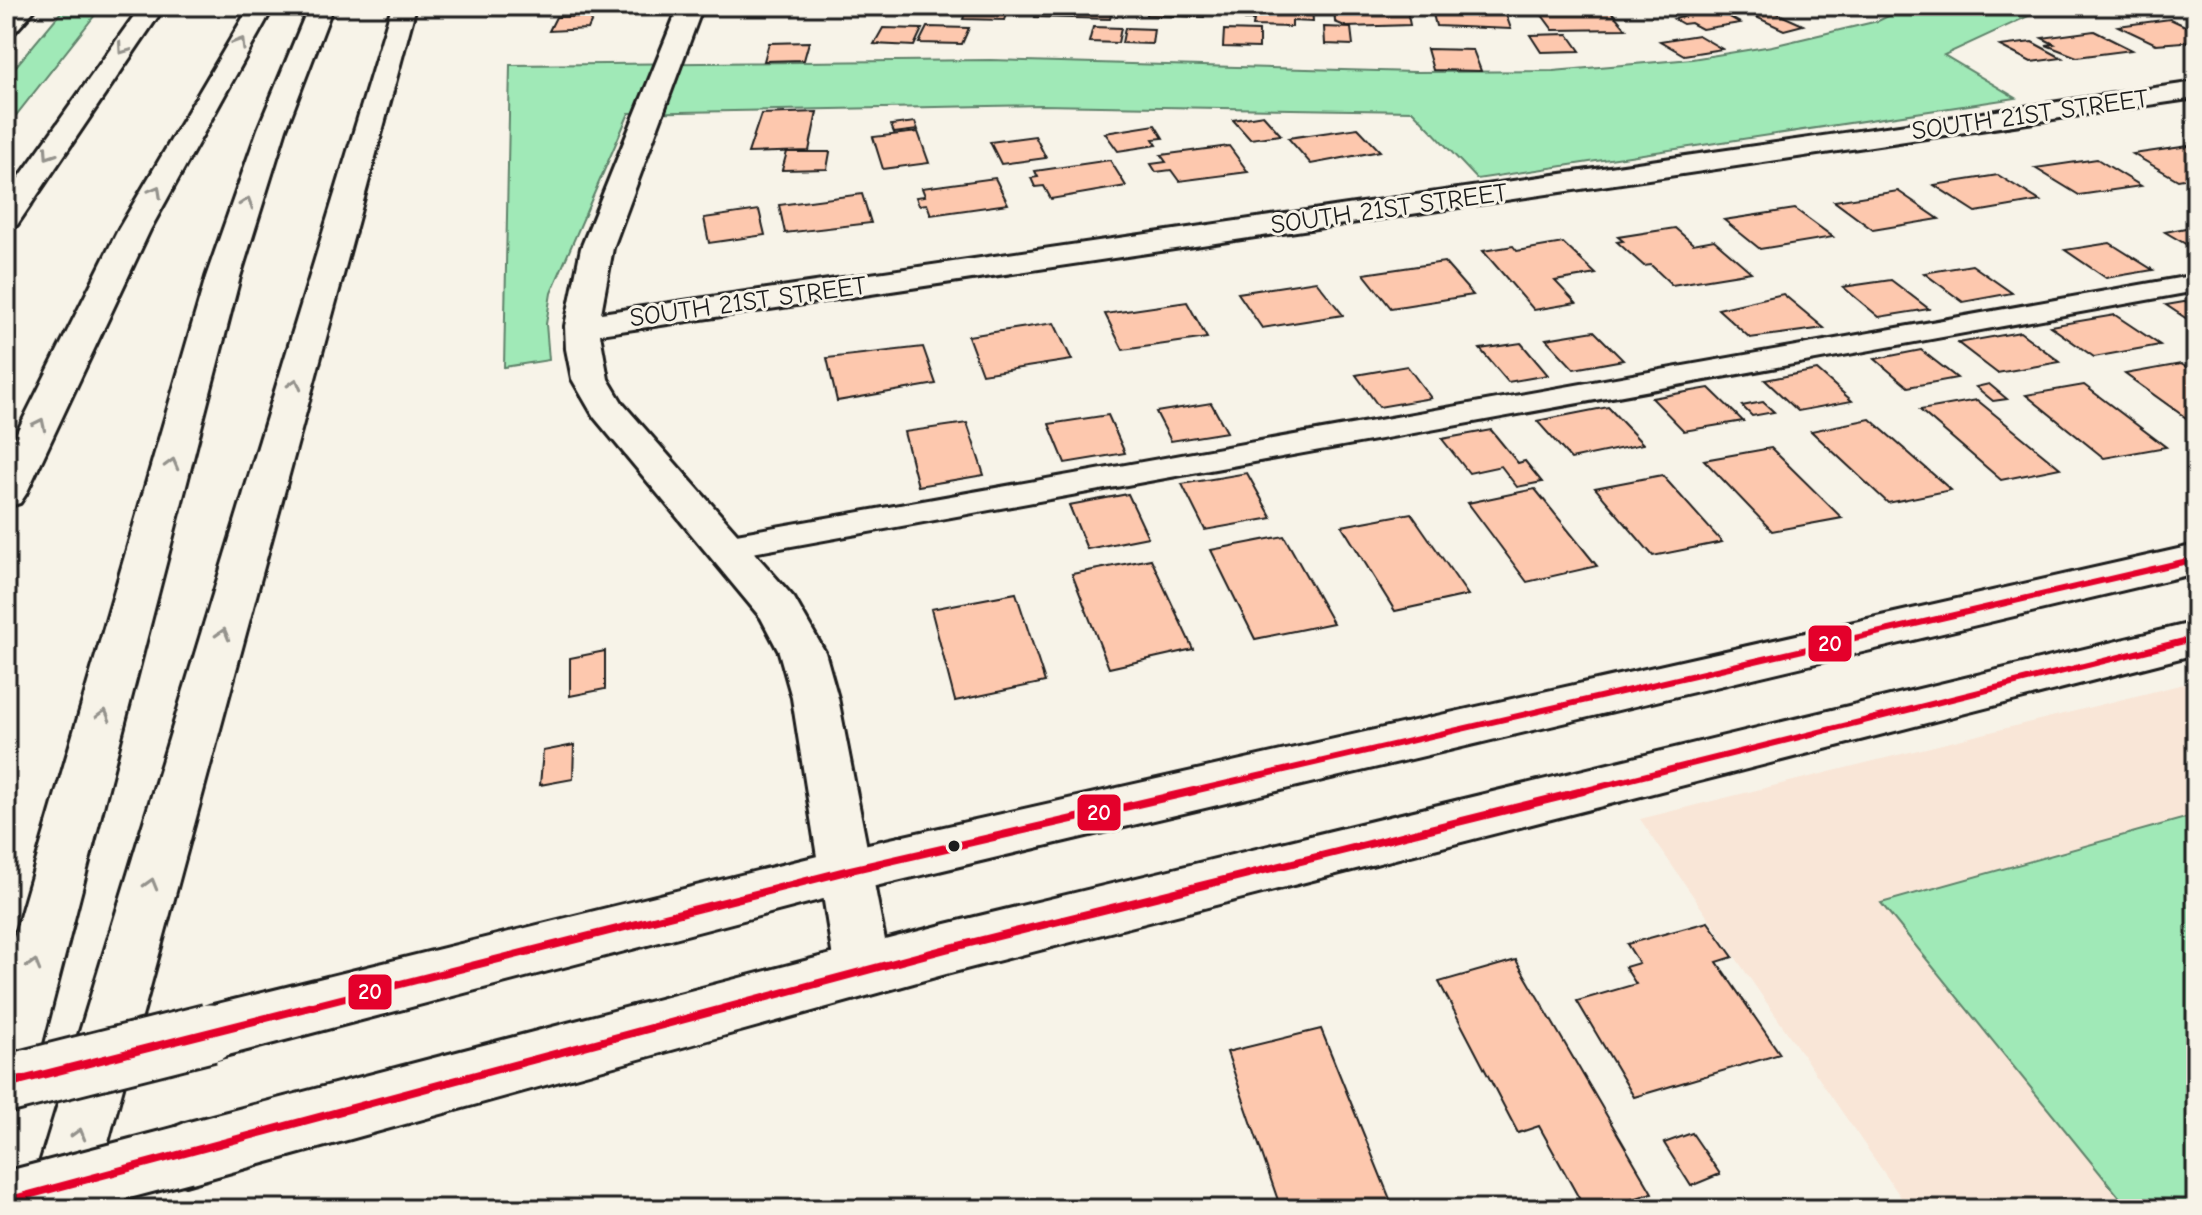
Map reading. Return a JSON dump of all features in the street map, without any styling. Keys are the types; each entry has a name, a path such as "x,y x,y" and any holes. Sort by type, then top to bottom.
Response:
{"main road":[{"path":"6,27 26,6"},
{"path":"6,218 153,6"},
{"path":"6,494 134,230 262,6"},
{"path":"6,1067 223,277 272,129 321,6"},
{"path":"58,1209 404,6"},
{"path":"691,6 597,248 582,326 590,379 607,409 778,609 802,652 815,698 863,971"},
{"name":"SOUTH 21ST STREET","path":"582,326 2196,90"},
{"path":"6,1084 846,871 2196,559"},
{"path":"6,1201 863,971 2196,638"}],"lane":[{"path":"725,547 2196,283"}],"shaded area":[{"path":"2196,681 2196,1209 1909,1209 1640,819"}],"green space":[{"path":"66,6 102,6 6,128 6,78"},
{"path":"1909,6 2050,6 1944,55 2016,98 1477,179 1413,111 1040,105 629,113 551,293 546,324 549,360 504,367 510,65 990,60 1415,72 1553,71 1692,59 1772,46 1878,21"},
{"path":"2196,815 2196,1209 2129,1209 1881,903"}],"building":[{"path":"563,6 612,6 610,11 560,12"},
{"path":"850,6 917,6 913,14 847,12"},
{"path":"968,6 1010,6 1005,20 963,19"},
{"path":"1038,6 1113,6 1110,19 1035,17"},
{"path":"1147,6 1205,6 1204,17 1146,15"},
{"path":"1245,6 1312,6 1313,22 1292,21 1292,27 1253,26 1254,20 1245,20"},
{"path":"1334,6 1406,6 1410,25 1347,27 1335,22"},
{"path":"1431,6 1504,9 1511,29 1436,26"},
{"path":"1682,6 1715,6 1712,7 1740,23 1702,29 1691,23 1683,24 1674,19 1683,17 1671,10"},
{"path":"1610,10 1626,29 1553,30 1539,11"},
{"path":"1774,12 1803,25 1784,30 1756,17"},
{"path":"594,16 588,29 549,31 556,17"},
{"path":"2170,19 2196,31 2196,41 2156,44 2118,26"},
{"path":"927,27 969,28 962,44 919,43"},
{"path":"1093,27 1121,28 1118,43 1089,42"},
{"path":"1324,27 1351,28 1353,45 1325,44"},
{"path":"883,28 922,29 914,46 874,44"},
{"path":"1125,28 1154,29 1152,44 1122,43"},
{"path":"1224,30 1259,31 1259,48 1223,47"},
{"path":"2094,31 2132,50 2077,57 2046,45 2054,44 2042,38"},
{"path":"1568,34 1580,51 1541,52 1530,35"},
{"path":"1698,35 1722,49 1684,55 1660,41"},
{"path":"809,42 804,60 764,61 769,43"},
{"path":"2032,42 2062,58 2031,62 2000,46"},
{"path":"1427,49 1473,50 1481,71 1433,70"},
{"path":"817,112 809,151 748,153 761,114"},
{"path":"1263,115 1281,135 1250,139 1233,120"},
{"path":"915,122 918,130 894,133 891,125"},
{"path":"1155,125 1163,138 1153,139 1157,145 1118,151 1105,133"},
{"path":"1358,128 1380,151 1311,164 1288,138"},
{"path":"918,132 929,163 883,169 873,137"},
{"path":"1035,136 1046,158 1001,164 990,142"},
{"path":"2196,145 2196,177 2178,180 2133,154"},
{"path":"1229,146 1248,172 1179,181 1171,170 1156,172 1151,164 1166,162 1161,155"},
{"path":"787,152 830,152 827,169 782,170"},
{"path":"2097,159 2141,186 2079,195 2035,168"},
{"path":"1110,160 1126,186 1051,199 1044,186 1035,187 1031,178 1038,177 1035,171"},
{"path":"1998,175 2040,201 1976,212 1934,185"},
{"path":"995,178 1008,204 931,215 927,204 919,205 916,197 925,196 922,188"},
{"path":"1898,191 1939,219 1873,230 1834,201"},
{"path":"862,194 871,223 785,233 779,205"},
{"path":"1795,209 1833,237 1760,249 1724,220"},
{"path":"759,210 765,235 709,243 704,218"},
{"path":"2196,226 2196,250 2165,232"},
{"path":"1675,228 1693,244 1714,240 1751,272 1672,285 1651,265 1644,266 1617,242 1623,241 1618,237"},
{"path":"1563,243 1596,274 1555,281 1576,303 1534,310 1483,251 1513,246 1517,251"},
{"path":"2110,243 2153,270 2106,278 2065,250"},
{"path":"1444,262 1473,295 1391,308 1364,274"},
{"path":"1972,265 2012,293 1963,302 1924,273"},
{"path":"1891,280 1929,309 1879,317 1843,287"},
{"path":"1316,281 1343,315 1262,328 1238,293"},
{"path":"1783,294 1824,328 1750,338 1718,309"},
{"path":"2196,300 2196,325 2166,305"},
{"path":"1187,302 1207,338 1123,350 1105,314"},
{"path":"2115,315 2160,345 2094,357 2050,326"},
{"path":"1054,323 1072,360 982,374 968,336"},
{"path":"1594,331 1623,360 1574,369 1546,339"},
{"path":"2020,332 2060,362 1997,373 1958,343"},
{"path":"1521,343 1548,375 1508,382 1480,349"},
{"path":"923,347 936,384 837,401 827,358"},
{"path":"1921,350 1957,378 1908,387 1875,359"},
{"path":"2181,364 2196,373 2196,425 2125,374"},
{"path":"1407,366 1431,398 1379,407 1356,375"},
{"path":"1817,370 1852,401 1798,411 1765,380"},
{"path":"1989,384 2007,399 1993,401 1976,387"},
{"path":"2084,385 2166,447 2104,458 2026,395"},
{"path":"1709,388 1743,421 1684,431 1652,398"},
{"path":"1977,400 2060,468 2001,480 1920,410"},
{"path":"1763,402 1774,412 1752,416 1742,406"},
{"path":"1211,403 1227,432 1171,441 1156,412"},
{"path":"1608,407 1643,444 1571,459 1537,421"},
{"path":"1108,415 1125,453 1065,463 1049,424"},
{"path":"1870,419 1951,490 1888,503 1811,431"},
{"path":"967,423 984,475 918,486 904,432"},
{"path":"1491,430 1518,463 1525,461 1542,482 1517,487 1501,466 1469,473 1442,439"},
{"path":"1771,448 1842,518 1772,531 1704,460"},
{"path":"1247,473 1272,518 1205,530 1182,484"},
{"path":"1662,475 1722,542 1653,556 1595,488"},
{"path":"1535,489 1597,566 1527,582 1468,503"},
{"path":"1128,494 1148,537 1087,549 1069,505"},
{"path":"1411,513 1468,595 1395,611 1342,526"},
{"path":"1284,536 1333,623 1255,639 1211,550"},
{"path":"1151,559 1193,649 1109,668 1072,574"},
{"path":"1016,593 1045,682 955,701 931,609"},
{"path":"605,651 605,689 570,696 570,658"},
{"path":"574,745 573,779 540,785 543,751"},
{"path":"1708,922 1733,957 1717,962 1780,1054 1634,1097 1577,1001 1636,984 1625,967 1639,963 1627,944"},
{"path":"1516,960 1652,1193 1602,1209 1585,1209 1539,1126 1518,1133 1439,982"},
{"path":"1321,1029 1394,1209 1281,1209 1227,1052"},
{"path":"1692,1133 1720,1174 1691,1186 1664,1143"}],"transit line":[{"name":"20","path":"6,1084 846,871 2196,559"},
{"name":"20","path":"6,1201 946,949 2196,638"}]}
